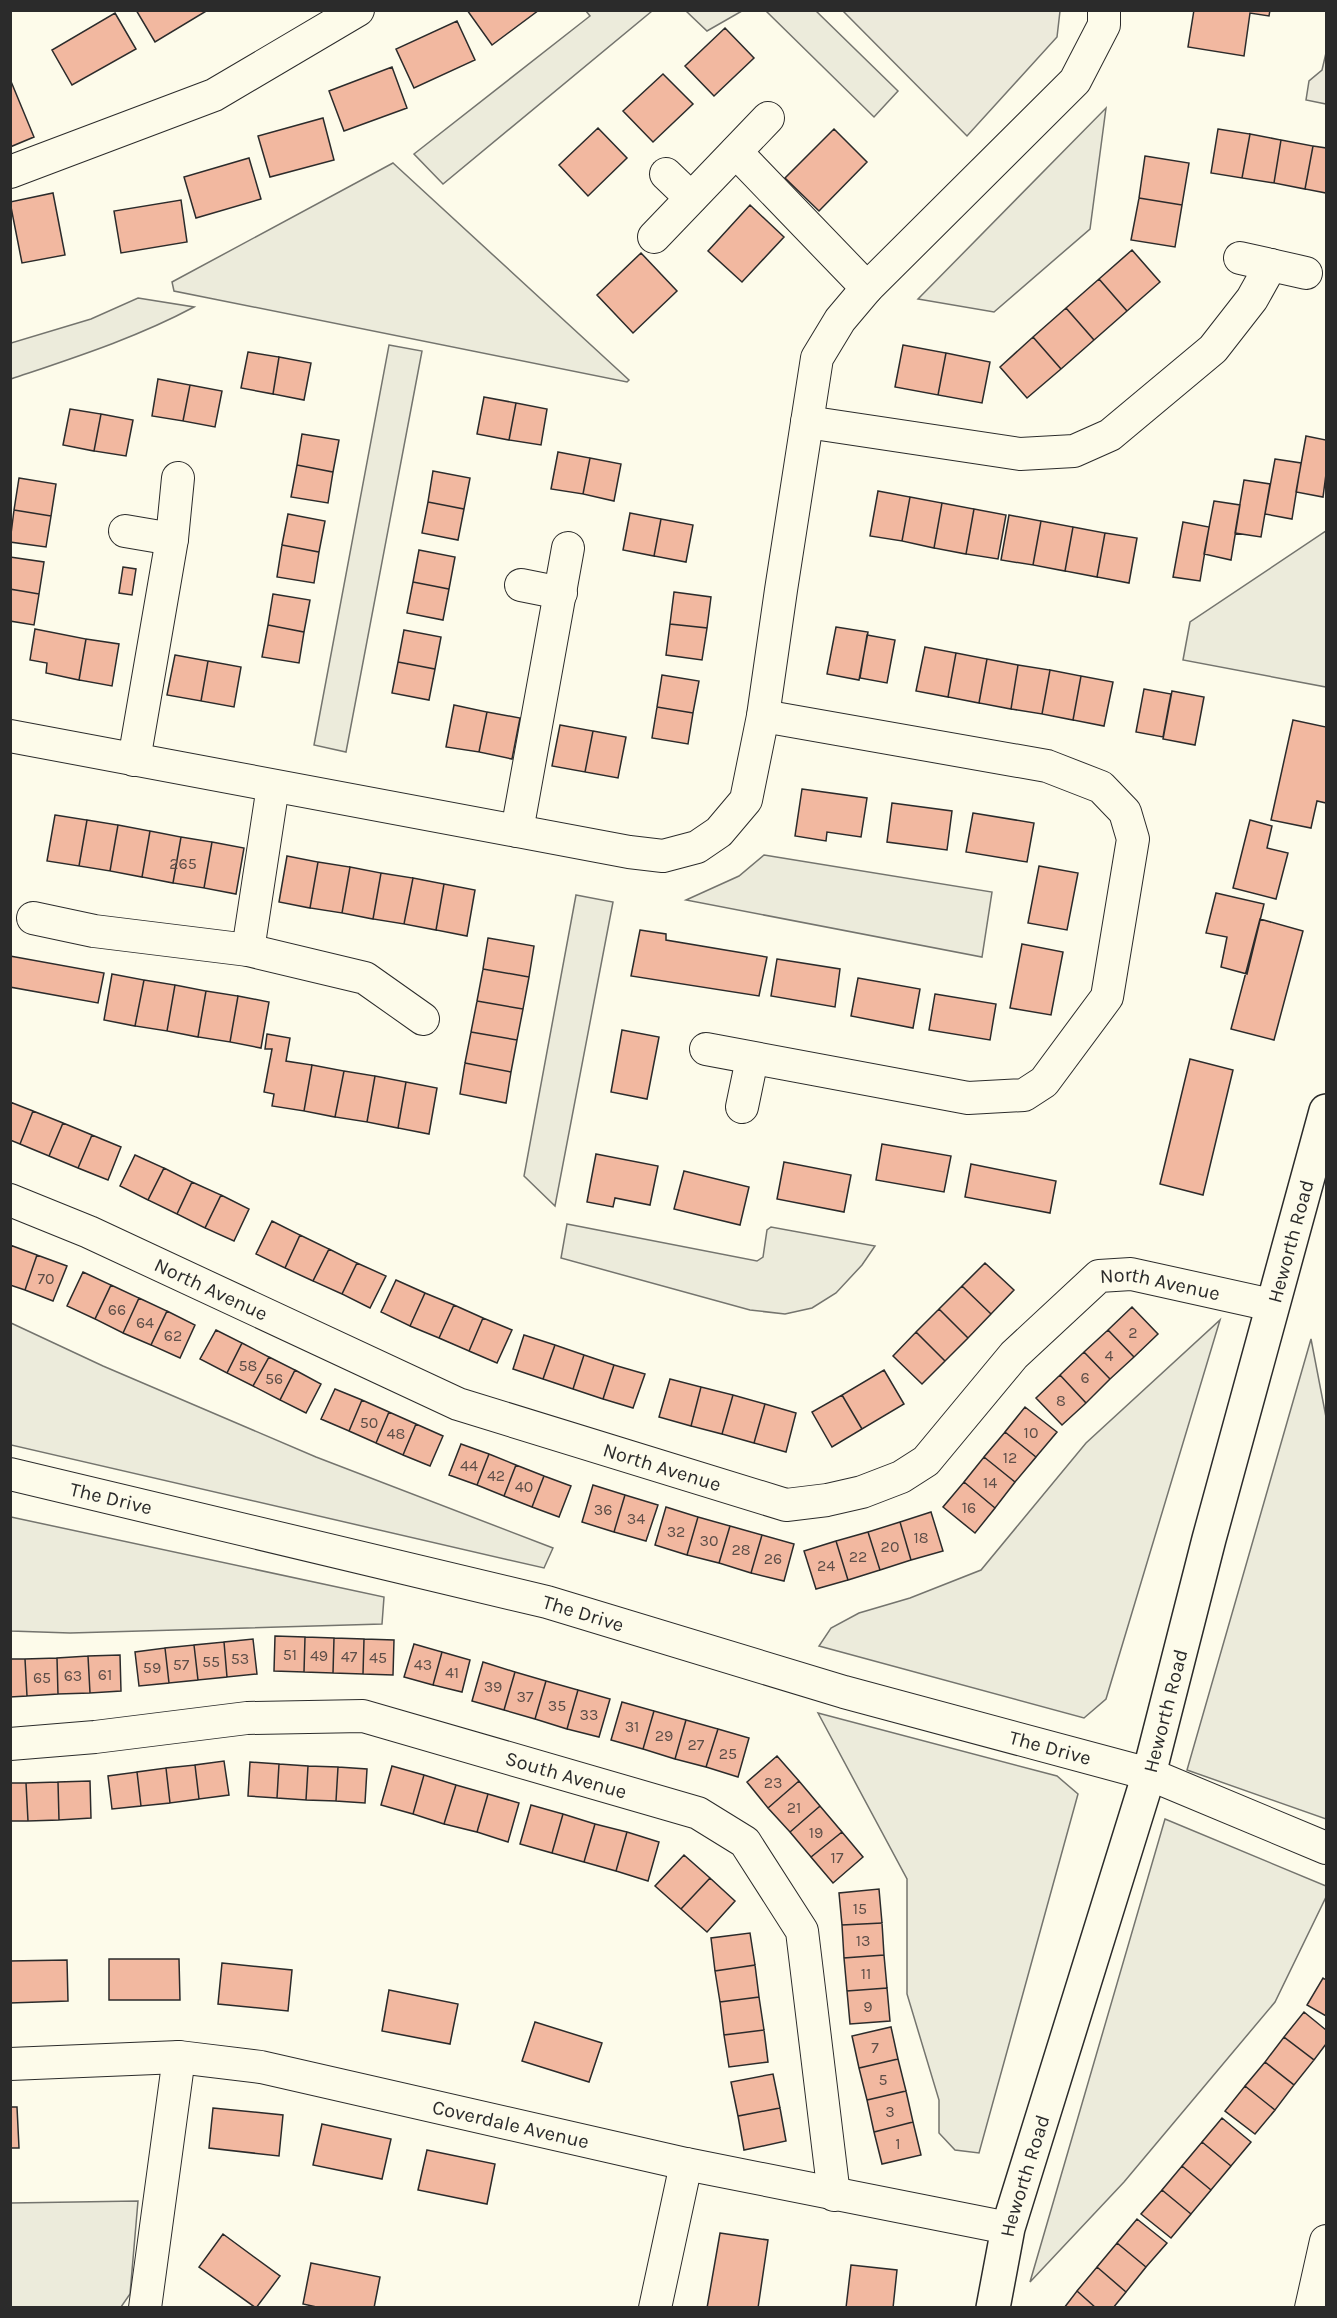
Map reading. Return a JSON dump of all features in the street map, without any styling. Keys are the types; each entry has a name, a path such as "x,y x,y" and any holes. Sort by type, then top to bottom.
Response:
{"street":[{"path":"10,172 214,96 358,10"},
{"path":"10,736 663,856 697,847 719,832 746,800 763,716 817,358 840,320 867,288 1074,81 1104,26 1104,10"},
{"path":"654,237 768,118"},
{"path":"736,152 867,288"},
{"path":"666,174 691,198"},
{"path":"1240,258 1306,273"},
{"path":"807,422 1020,454 1074,451 1110,435 1213,349 1252,299 1271,265"},
{"path":"134,760 172,539 178,478"},
{"path":"125,531 172,539"},
{"path":"518,831 568,548"},
{"path":"521,585 561,593"},
{"path":"706,1049 968,1098 1024,1095 1044,1082 1107,997 1132,839 1125,812 1101,787 1047,766 763,716"},
{"path":"248,950 273,786"},
{"path":"33,918 94,931 248,950 365,978 423,1019"},
{"path":"742,1107 752,1059"},
{"name":"Heworth Road","path":"993,2307 1008,2228 1149,1774 1272,1305 1326,1111"},
{"name":"North Avenue","path":"10,1200 89,1232 458,1404 786,1505 827,1500 862,1492 901,1477 926,1461 1014,1355 1099,1276 1131,1274 1272,1305"},
{"name":"The Drive","path":"10,1474 547,1602 844,1692 1149,1774 1326,1848"},
{"name":"South Avenue","path":"10,1743 95,1737 248,1718 363,1716 698,1813 745,1842 802,1931 834,2194"},
{"path":"145,2307 179,2057"},
{"name":"Coverdale Avenue","path":"10,2064 179,2057 261,2067 686,2164 1008,2228"},
{"path":"655,2307 686,2164"},
{"path":"1311,2307 1326,2241"}],"shaded area":[{"path":"586,11 652,11 443,184 414,154 590,16"},
{"path":"686,11 742,11 707,31"},
{"path":"766,11 816,11 898,91 874,117"},
{"path":"843,11 1060,11 1057,37 967,136"},
{"path":"1326,53 1326,104 1306,100 1309,81 1322,70"},
{"path":"1106,108 1090,229 994,312 918,299"},
{"path":"393,163 629,380 627,382 174,291 172,282"},
{"path":"138,298 194,307 127,338 11,379 11,343 91,319"},
{"path":"389,345 422,351 346,752 314,745"},
{"path":"1326,531 1326,687 1183,660 1190,622"},
{"path":"764,855 992,892 982,957 686,900 739,876"},
{"path":"576,895 613,902 555,1206 524,1176"},
{"path":"567,1224 757,1261 763,1257 767,1230 771,1227 875,1246 862,1265 836,1293 812,1308 785,1314 750,1310 561,1258"},
{"path":"1220,1320 1106,1699 1084,1718 819,1646 831,1628 859,1613 910,1598 981,1570 1086,1443"},
{"path":"11,1323 103,1366 316,1457 553,1548 544,1568 11,1445"},
{"path":"1311,1339 1326,1417 1326,1819 1187,1770"},
{"path":"11,1517 384,1597 382,1624 70,1633 11,1631"},
{"path":"818,1713 1057,1776 1078,1794 979,2153 955,2150 939,2133 939,2100 907,1994 907,1879"},
{"path":"1165,1819 1326,1886 1326,1897 1275,2002 1124,2182 1030,2282"},
{"path":"138,2201 130,2294 121,2307 11,2307 11,2203"}],"building":[{"path":"136,10 208,10 155,42"},
{"path":"467,10 539,10 492,45"},
{"path":"1194,10 1270,10 1269,16 1250,13 1244,56 1188,47"},
{"path":"115,13 136,49 72,85 52,50"},
{"path":"457,21 475,60 414,88 396,49"},
{"path":"725,28 754,58 714,96 685,66"},
{"path":"392,67 407,108 344,131 329,91"},
{"path":"663,74 693,104 653,142 623,111"},
{"path":"10,79 34,137 10,147"},
{"path":"323,118 334,160 270,177 258,136"},
{"path":"598,128 627,158 588,196 559,165"},
{"path":"834,129 867,162 819,211 785,178"},
{"path":"1218,129 1250,134 1242,178 1211,173"},
{"path":"1250,134 1281,140 1274,183 1242,178"},
{"path":"1281,140 1313,146 1305,189 1274,183"},
{"path":"1313,146 1326,148 1326,193 1305,189"},
{"path":"1145,156 1189,163 1182,205 1139,198"},
{"path":"249,158 261,199 196,218 184,177"},
{"path":"53,193 65,255 22,263 10,202"},
{"path":"1139,198 1182,205 1175,247 1131,240"},
{"path":"181,200 187,242 121,253 114,211"},
{"path":"750,205 784,237 742,282 708,251"},
{"path":"1132,250 1160,282 1127,311 1099,279"},
{"path":"641,253 677,291 633,333 597,295"},
{"path":"1099,279 1127,311 1094,340 1066,308"},
{"path":"1066,308 1094,340 1061,369 1033,337"},
{"path":"1033,337 1061,369 1027,398 1000,367"},
{"path":"903,345 946,353 938,395 895,387"},
{"path":"248,352 279,357 273,394 241,388"},
{"path":"946,353 990,362 982,403 938,395"},
{"path":"279,357 311,363 304,400 273,394"},
{"path":"158,379 190,385 183,421 152,416"},
{"path":"190,385 222,391 215,427 183,421"},
{"path":"484,397 516,403 509,440 477,434"},
{"path":"516,403 547,409 541,445 509,440"},
{"path":"70,409 101,414 94,451 63,445"},
{"path":"101,414 133,420 126,456 94,451"},
{"path":"302,434 339,440 333,472 297,465"},
{"path":"1306,436 1326,440 1323,497 1296,492"},
{"path":"558,452 590,458 583,494 551,489"},
{"path":"590,458 621,464 614,501 583,494"},
{"path":"1275,459 1301,463 1292,519 1265,514"},
{"path":"297,465 333,472 328,503 291,497"},
{"path":"433,471 470,478 464,509 428,502"},
{"path":"19,478 56,484 51,516 14,510"},
{"path":"1244,480 1270,484 1261,537 1235,533"},
{"path":"878,491 910,497 902,541 870,536"},
{"path":"910,497 942,503 934,548 902,541"},
{"path":"1214,501 1240,505 1231,560 1204,554"},
{"path":"428,502 464,509 458,540 422,533"},
{"path":"942,503 974,509 966,554 934,548"},
{"path":"974,509 1006,515 998,559 966,554"},
{"path":"14,510 51,516 46,547 10,542"},
{"path":"630,513 661,519 654,556 623,550"},
{"path":"288,514 325,521 319,552 282,545"},
{"path":"1009,515 1041,521 1033,565 1001,560"},
{"path":"661,519 693,525 686,562 654,556"},
{"path":"1041,521 1073,527 1065,571 1033,565"},
{"path":"1183,522 1209,527 1200,581 1173,577"},
{"path":"1073,527 1105,533 1097,577 1065,571"},
{"path":"1105,533 1137,538 1129,583 1097,577"},
{"path":"282,545 319,552 314,583 277,577"},
{"path":"419,550 455,557 449,589 413,582"},
{"path":"10,557 44,562 39,594 10,589"},
{"path":"123,567 136,569 132,595 119,593"},
{"path":"413,582 449,589 443,620 407,613"},
{"path":"10,589 39,594 34,625 10,621"},
{"path":"674,592 711,597 707,628 670,624"},
{"path":"273,594 310,600 304,632 268,625"},
{"path":"670,624 707,628 702,660 666,655"},
{"path":"268,625 304,632 299,663 262,657"},
{"path":"836,627 868,632 859,680 827,674"},
{"path":"35,629 86,639 79,680 46,673 47,663 30,660"},
{"path":"404,630 441,637 435,669 398,662"},
{"path":"867,635 895,640 887,683 860,678"},
{"path":"86,639 119,644 112,686 79,680"},
{"path":"925,647 956,653 948,697 916,691"},
{"path":"956,653 987,659 979,703 948,697"},
{"path":"175,655 208,661 201,701 167,695"},
{"path":"987,659 1018,665 1011,709 979,703"},
{"path":"208,661 241,667 234,707 201,701"},
{"path":"398,662 435,669 429,700 392,693"},
{"path":"1018,665 1050,670 1042,714 1011,709"},
{"path":"1050,670 1081,676 1073,720 1042,714"},
{"path":"662,675 699,681 693,713 657,707"},
{"path":"1081,676 1113,682 1104,726 1073,720"},
{"path":"1144,689 1171,694 1163,737 1136,732"},
{"path":"1172,691 1204,697 1195,745 1163,739"},
{"path":"454,705 487,712 479,752 446,747"},
{"path":"657,707 693,713 688,744 652,738"},
{"path":"487,712 520,718 512,759 479,752"},
{"path":"1293,720 1326,727 1326,803 1317,801 1311,828 1271,820"},
{"path":"560,725 593,731 585,772 552,766"},
{"path":"593,731 626,737 618,778 585,772"},
{"path":"802,789 867,798 861,837 827,832 826,841 795,836"},
{"path":"892,803 952,811 947,850 887,842"},
{"path":"973,813 1034,823 1027,862 966,852"},
{"path":"55,815 87,820 79,866 47,861"},
{"path":"87,820 118,825 110,871 79,866"},
{"path":"1250,820 1272,826 1267,848 1288,853 1276,899 1233,888"},
{"path":"118,825 150,831 142,877 110,871"},
{"path":"150,831 181,837 173,883 142,877"},
{"path":"181,837 212,842 204,888 173,883"},
{"path":"212,842 244,848 236,894 204,888"},
{"path":"287,856 318,862 310,908 279,902"},
{"path":"318,862 350,867 342,913 310,908"},
{"path":"1039,866 1078,873 1067,930 1028,923"},
{"path":"350,867 381,873 373,919 342,913"},
{"path":"381,873 413,878 404,924 373,919"},
{"path":"413,878 444,884 436,930 404,924"},
{"path":"444,884 475,890 467,936 436,930"},
{"path":"1216,893 1264,904 1247,974 1221,967 1227,937 1206,933"},
{"path":"1260,919 1303,931 1274,1040 1231,1029"},
{"path":"640,930 666,934 666,940 767,957 759,996 631,976"},
{"path":"488,938 534,946 529,977 483,969"},
{"path":"1022,944 1063,952 1051,1015 1010,1008"},
{"path":"10,956 104,973 98,1003 10,987"},
{"path":"777,959 840,969 835,1007 771,996"},
{"path":"483,969 529,977 523,1009 477,1001"},
{"path":"112,974 144,980 135,1026 104,1020"},
{"path":"858,978 920,989 913,1028 851,1016"},
{"path":"144,980 175,985 167,1031 135,1026"},
{"path":"175,985 206,991 198,1037 167,1031"},
{"path":"206,991 238,996 230,1042 198,1037"},
{"path":"935,994 996,1004 990,1040 929,1030"},
{"path":"238,996 269,1002 261,1048 230,1042"},
{"path":"477,1001 523,1009 517,1040 471,1032"},
{"path":"622,1030 659,1037 647,1099 611,1092"},
{"path":"471,1032 517,1040 511,1072 465,1063"},
{"path":"267,1034 290,1038 286,1061 312,1065 304,1111 272,1106 274,1094 264,1092 272,1049 265,1049"},
{"path":"1190,1059 1233,1070 1203,1195 1160,1184"},
{"path":"465,1063 511,1072 506,1103 460,1094"},
{"path":"312,1065 344,1071 335,1117 304,1111"},
{"path":"344,1071 375,1076 367,1122 335,1117"},
{"path":"375,1076 406,1082 398,1128 367,1122"},
{"path":"406,1082 437,1088 429,1134 398,1128"},
{"path":"10,1102 33,1111 20,1144 10,1140"},
{"path":"33,1111 63,1123 49,1156 20,1144"},
{"path":"63,1123 92,1135 78,1168 49,1156"},
{"path":"92,1135 121,1147 108,1180 78,1168"},
{"path":"882,1144 951,1156 944,1192 876,1180"},
{"path":"596,1154 658,1166 650,1205 615,1198 613,1207 587,1202"},
{"path":"135,1155 164,1168 148,1200 120,1186"},
{"path":"784,1162 851,1175 844,1212 777,1199"},
{"path":"971,1164 1056,1181 1050,1213 965,1197"},
{"path":"164,1168 192,1182 177,1214 148,1200"},
{"path":"684,1171 749,1187 740,1225 674,1209"},
{"path":"192,1182 221,1195 205,1228 177,1214"},
{"path":"221,1195 249,1209 234,1241 205,1228"},
{"path":"272,1221 300,1235 285,1268 256,1254"},
{"path":"300,1235 329,1249 313,1281 285,1268"},
{"path":"10,1245 37,1255 25,1290 10,1285"},
{"path":"329,1249 357,1263 342,1294 313,1281"},
{"path":"37,1255 67,1266 53,1301 25,1290"},
{"path":"357,1263 386,1276 370,1308 342,1294"},
{"path":"985,1263 1014,1290 991,1314 962,1286"},
{"path":"83,1272 111,1285 95,1319 67,1306"},
{"path":"396,1280 425,1293 410,1326 381,1312"},
{"path":"111,1285 139,1298 123,1333 95,1319"},
{"path":"962,1286 991,1314 968,1338 939,1309"},
{"path":"425,1293 454,1305 439,1338 410,1326"},
{"path":"139,1298 167,1311 151,1345 123,1333"},
{"path":"454,1305 483,1318 469,1351 439,1338"},
{"path":"1132,1307 1158,1334 1134,1357 1108,1330"},
{"path":"939,1309 968,1338 945,1361 916,1332"},
{"path":"167,1311 195,1325 180,1358 151,1345"},
{"path":"483,1318 512,1330 497,1363 469,1351"},
{"path":"216,1330 242,1343 227,1373 200,1359"},
{"path":"1108,1330 1134,1357 1110,1379 1084,1352"},
{"path":"916,1332 945,1361 922,1384 893,1356"},
{"path":"524,1335 555,1345 543,1379 513,1369"},
{"path":"242,1343 269,1357 253,1386 227,1373"},
{"path":"555,1345 584,1355 573,1389 543,1379"},
{"path":"1084,1352 1110,1379 1086,1403 1060,1375"},
{"path":"584,1355 614,1365 603,1399 573,1389"},
{"path":"269,1357 295,1370 280,1400 253,1386"},
{"path":"614,1365 645,1374 633,1408 603,1399"},
{"path":"295,1370 321,1384 306,1413 280,1400"},
{"path":"884,1370 904,1404 862,1429 842,1395"},
{"path":"1060,1375 1086,1403 1062,1425 1036,1398"},
{"path":"670,1379 701,1387 691,1426 659,1417"},
{"path":"701,1387 733,1395 722,1434 691,1426"},
{"path":"335,1389 362,1400 349,1431 321,1419"},
{"path":"733,1395 765,1404 754,1443 722,1434"},
{"path":"842,1395 862,1429 832,1447 812,1412"},
{"path":"362,1400 389,1412 376,1443 349,1431"},
{"path":"765,1404 796,1413 786,1452 754,1443"},
{"path":"1025,1407 1057,1432 1036,1457 1005,1432"},
{"path":"389,1412 416,1424 403,1455 376,1443"},
{"path":"416,1424 443,1436 430,1466 403,1455"},
{"path":"1005,1432 1036,1457 1015,1482 984,1457"},
{"path":"461,1444 489,1454 477,1485 449,1475"},
{"path":"489,1454 516,1465 504,1496 477,1485"},
{"path":"984,1457 1015,1482 995,1508 964,1482"},
{"path":"516,1465 544,1476 532,1507 504,1496"},
{"path":"544,1476 571,1486 559,1517 532,1507"},
{"path":"964,1482 995,1508 975,1533 943,1507"},
{"path":"593,1485 625,1495 614,1532 582,1522"},
{"path":"625,1495 658,1505 646,1541 614,1532"},
{"path":"666,1507 698,1517 687,1555 655,1545"},
{"path":"931,1512 943,1551 911,1560 900,1522"},
{"path":"698,1517 730,1526 719,1563 687,1555"},
{"path":"900,1522 911,1560 880,1570 868,1532"},
{"path":"730,1526 762,1535 751,1573 719,1563"},
{"path":"868,1532 880,1570 848,1580 836,1541"},
{"path":"762,1535 794,1544 784,1581 751,1573"},
{"path":"836,1541 848,1580 816,1589 804,1551"},
{"path":"275,1636 305,1637 304,1672 274,1671"},
{"path":"305,1637 334,1638 333,1673 304,1672"},
{"path":"334,1638 364,1639 363,1674 333,1673"},
{"path":"253,1639 257,1674 227,1677 224,1642"},
{"path":"364,1639 394,1640 393,1675 363,1674"},
{"path":"224,1642 227,1677 198,1680 194,1645"},
{"path":"414,1644 442,1652 433,1685 404,1677"},
{"path":"194,1645 198,1680 169,1683 165,1648"},
{"path":"165,1648 169,1683 139,1686 135,1652"},
{"path":"442,1652 470,1660 462,1692 433,1685"},
{"path":"120,1655 121,1691 90,1693 88,1656"},
{"path":"88,1656 90,1693 58,1694 57,1658"},
{"path":"57,1658 58,1694 27,1696 25,1659"},
{"path":"10,1659 25,1659 27,1696 10,1697"},
{"path":"483,1662 515,1672 504,1710 472,1701"},
{"path":"515,1672 546,1681 535,1719 504,1710"},
{"path":"546,1681 578,1690 567,1729 535,1719"},
{"path":"578,1690 610,1699 599,1737 567,1729"},
{"path":"622,1702 654,1711 643,1749 611,1740"},
{"path":"654,1711 686,1720 675,1759 643,1749"},
{"path":"686,1720 718,1729 706,1767 675,1759"},
{"path":"718,1729 749,1738 738,1777 706,1767"},
{"path":"777,1756 799,1781 768,1808 747,1782"},
{"path":"224,1761 229,1795 199,1799 195,1765"},
{"path":"250,1762 279,1764 277,1798 248,1796"},
{"path":"279,1764 308,1766 306,1800 277,1798"},
{"path":"195,1765 199,1799 170,1803 166,1768"},
{"path":"308,1766 338,1767 336,1801 306,1800"},
{"path":"392,1766 424,1775 413,1814 381,1805"},
{"path":"338,1767 367,1769 365,1803 336,1801"},
{"path":"166,1768 170,1803 141,1806 137,1772"},
{"path":"137,1772 141,1806 112,1809 108,1776"},
{"path":"424,1775 456,1785 444,1824 413,1814"},
{"path":"90,1781 91,1818 59,1820 58,1782"},
{"path":"799,1781 820,1806 790,1832 768,1808"},
{"path":"58,1782 59,1820 28,1821 26,1783"},
{"path":"10,1783 26,1783 28,1821 10,1821"},
{"path":"456,1785 488,1794 477,1832 444,1824"},
{"path":"488,1794 519,1803 508,1842 477,1832"},
{"path":"531,1805 563,1814 552,1853 520,1844"},
{"path":"820,1806 842,1832 811,1857 790,1832"},
{"path":"563,1814 595,1824 584,1862 552,1853"},
{"path":"595,1824 627,1832 616,1871 584,1862"},
{"path":"627,1832 659,1842 648,1881 616,1871"},
{"path":"842,1832 863,1857 833,1883 811,1857"},
{"path":"684,1855 710,1878 681,1909 655,1886"},
{"path":"710,1878 735,1901 707,1932 681,1909"},
{"path":"879,1889 882,1923 842,1925 839,1893"},
{"path":"882,1923 884,1955 844,1958 842,1925"},
{"path":"750,1933 755,1965 715,1971 711,1938"},
{"path":"884,1955 887,1988 847,1991 844,1958"},
{"path":"109,1959 179,1959 180,2000 109,2000"},
{"path":"67,1960 68,2001 10,2003 10,1961"},
{"path":"222,1963 292,1970 288,2011 218,2004"},
{"path":"755,1965 759,1997 720,2002 715,1971"},
{"path":"1323,1978 1326,1980 1326,2016 1307,2005"},
{"path":"887,1988 890,2021 850,2024 847,1991"},
{"path":"389,1990 458,2004 450,2044 382,2031"},
{"path":"759,1997 764,2030 724,2035 720,2002"},
{"path":"1304,2012 1326,2030 1326,2044 1314,2060 1284,2037"},
{"path":"535,2022 602,2043 589,2082 522,2061"},
{"path":"891,2027 898,2059 859,2068 852,2036"},
{"path":"764,2030 768,2062 729,2067 724,2035"},
{"path":"1284,2037 1314,2060 1294,2085 1265,2062"},
{"path":"898,2059 906,2091 867,2100 859,2068"},
{"path":"1265,2062 1294,2085 1275,2110 1245,2086"},
{"path":"773,2074 780,2108 738,2116 731,2082"},
{"path":"1245,2086 1275,2110 1255,2134 1225,2111"},
{"path":"906,2091 913,2122 874,2132 867,2100"},
{"path":"10,2107 17,2107 19,2148 10,2148"},
{"path":"213,2108 283,2115 279,2156 209,2148"},
{"path":"780,2108 786,2141 744,2150 738,2116"},
{"path":"1222,2118 1251,2142 1231,2166 1202,2142"},
{"path":"913,2122 921,2155 882,2164 874,2132"},
{"path":"322,2124 391,2139 382,2179 313,2165"},
{"path":"1202,2142 1231,2166 1211,2190 1182,2166"},
{"path":"427,2150 495,2164 487,2204 418,2190"},
{"path":"1182,2166 1211,2190 1191,2214 1162,2190"},
{"path":"1162,2190 1191,2214 1171,2238 1141,2214"},
{"path":"1137,2219 1167,2243 1146,2267 1117,2243"},
{"path":"720,2233 768,2240 758,2308 707,2308"},
{"path":"223,2234 280,2276 256,2308 199,2267"},
{"path":"1117,2243 1146,2267 1126,2292 1097,2267"},
{"path":"311,2263 380,2277 374,2308 321,2308 303,2304"},
{"path":"851,2265 897,2270 893,2308 846,2308"},
{"path":"1097,2267 1126,2292 1113,2308 1096,2308 1077,2291"},
{"path":"1077,2291 1096,2308 1064,2308"}]}
